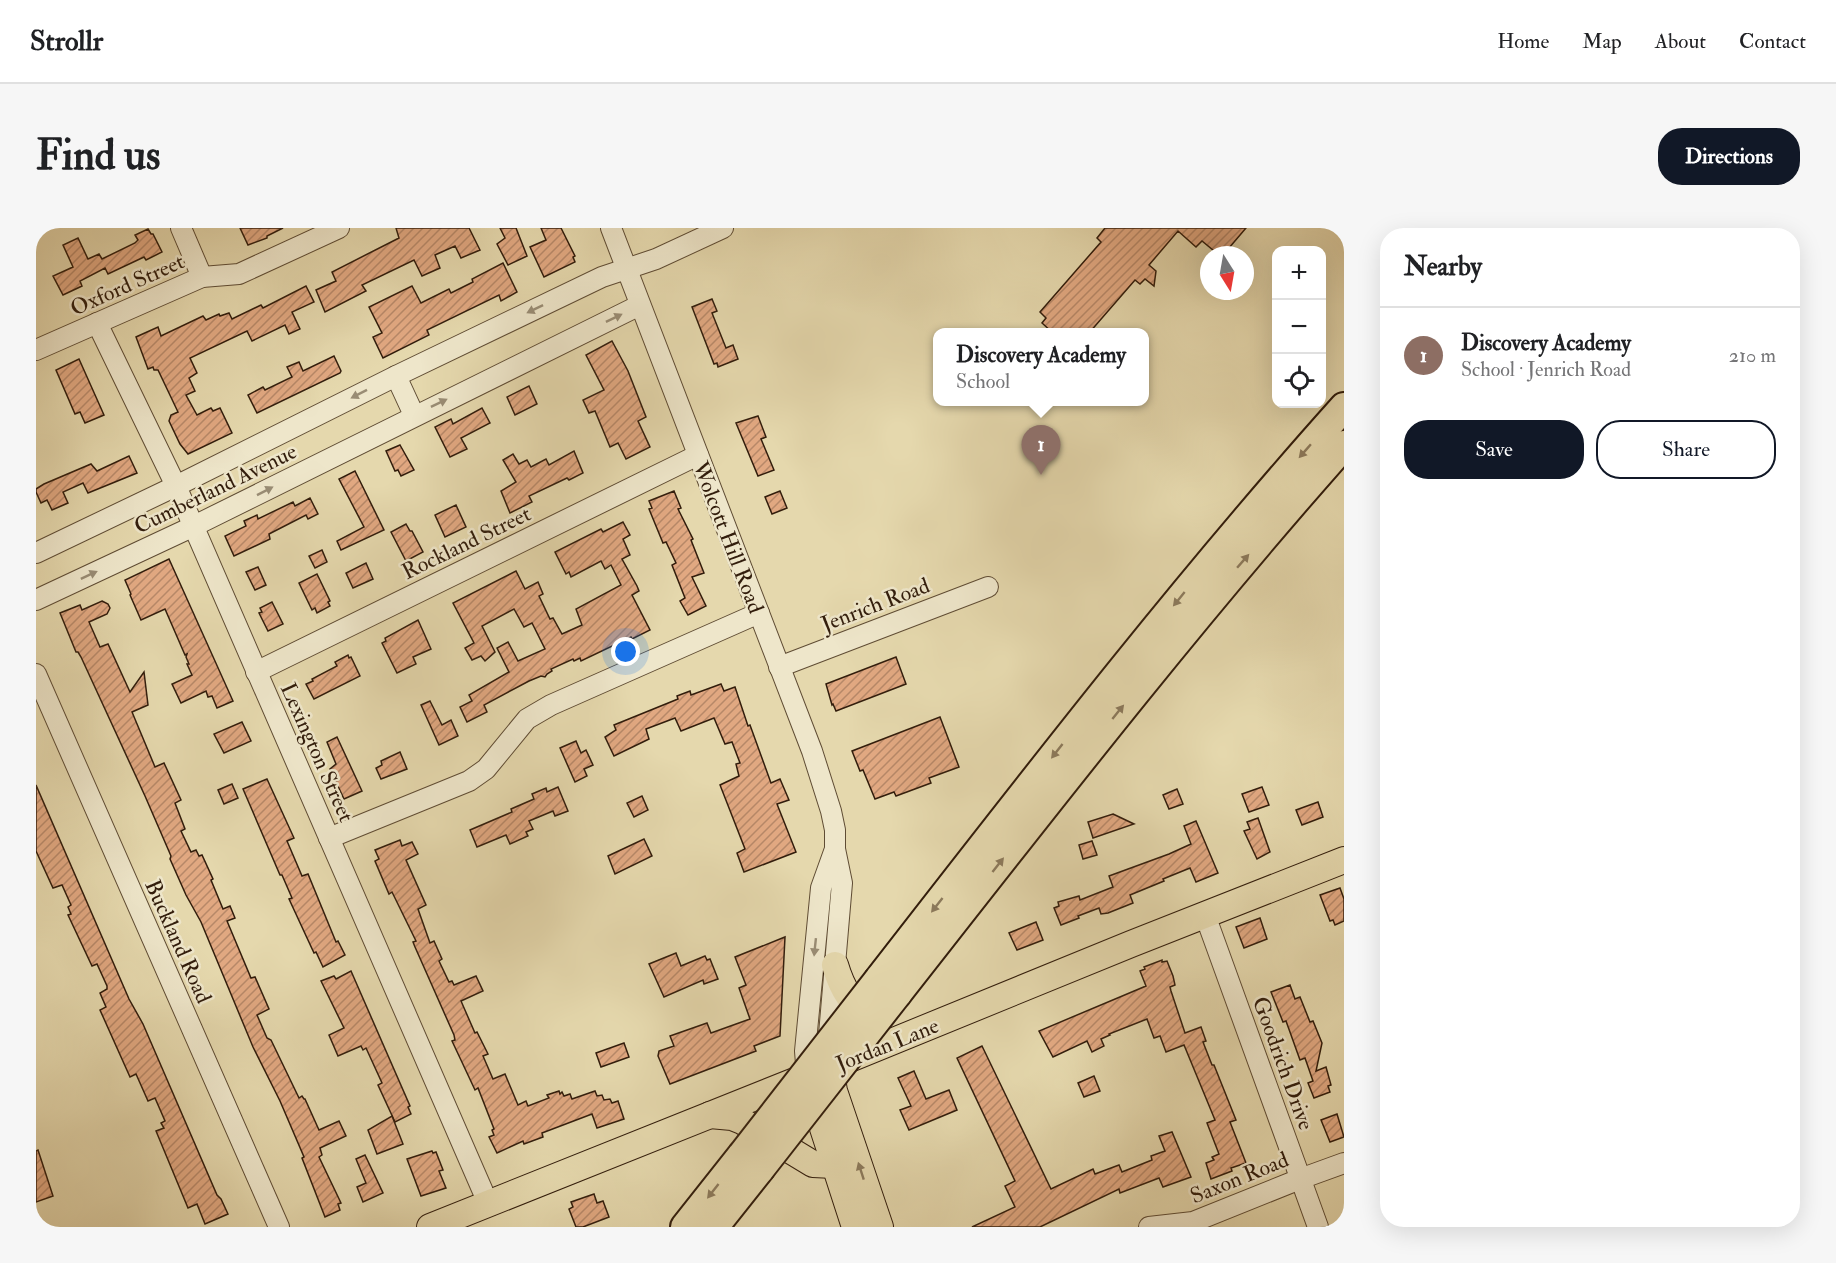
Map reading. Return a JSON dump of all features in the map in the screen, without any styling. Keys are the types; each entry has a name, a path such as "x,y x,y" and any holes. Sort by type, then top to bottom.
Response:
{"highway":[{"path":"685,1227 751,1162 888,986 1118,673 1234,533 1344,407"},
{"path":"888,986 1240,564 1344,445"},
{"path":"714,1227 751,1162"}],"main road":[{"name":"Jordan Lane","path":"430,1227 1344,860"},
{"path":"835,965 844,991 861,1011 886,1024 920,1030"},
{"name":"Wolcott Hill Road","path":"818,1072 813,1102 855,1227"},
{"name":"Wolcott Hill Road","path":"818,1072 834,1091 880,1227"},
{"path":"707,1115 737,1119 813,1164 834,1166"}],"street":[{"path":"180,228 202,277"},
{"name":"Oxford Street","path":"36,350 202,277 239,274 339,228"},
{"name":"Wolcott Hill Road","path":"611,228 826,790 842,883 828,1043 818,1072"},
{"name":"Cumberland Avenue","path":"36,553 602,277 656,259 723,228"},
{"name":"Cumberland Avenue","path":"36,600 192,527 640,305"},
{"name":"Lexington Street","path":"97,323 176,486 488,1203"},
{"path":"396,376 414,416"},
{"name":"Rockland Street","path":"256,672 698,455"},
{"name":"Jenrich Road","path":"779,666 988,587"},
{"path":"329,838 469,782 486,770 526,719 551,705 759,613"},
{"name":"Buckland Road","path":"36,674 279,1227"},
{"name":"Wolcott Hill Road","path":"818,1072 805,1051 821,888 835,849"},
{"path":"818,912 840,914"},
{"name":"Goodrich Drive","path":"1205,915 1318,1227"},
{"name":"Saxon Road","path":"1149,1227 1193,1222 1344,1163"}],"building":[{"path":"240,228 283,228 267,238 248,245"},
{"path":"396,228 469,228 480,250 461,258 455,246 435,255 440,268 422,276 414,260 362,285 366,291 325,312 316,290 336,281 332,272 399,238"},
{"path":"500,228 516,228 527,256 508,265 497,244 505,238"},
{"path":"541,228 561,228 575,256 573,257 575,262 544,277 530,247 546,240"},
{"path":"1105,228 1246,228 1231,246 1208,246 1202,241 1196,247 1178,231 1149,265 1156,271 1154,286 1145,279 1140,284 1135,280 1093,328 1048,328 1042,323 1046,318 1040,312 1101,242 1097,238"},
{"path":"148,229 162,252 146,260 144,257 108,274 105,268 80,281 82,286 63,295 53,276 73,267 63,245 78,238 88,259 99,254 102,259 135,243 138,240 135,235"},
{"path":"503,263 517,292 501,301 499,295 427,330 429,335 383,358 373,337 382,333 369,307 412,286 421,303 449,289 451,293"},
{"path":"306,286 314,302 292,312 300,329 289,334 285,325 252,341 247,331 190,358 197,373 189,378 195,391 186,395 197,415 211,408 213,411 220,408 232,433 188,454 180,444 169,421 171,415 178,412 158,370 154,370 153,367 148,369 136,337 158,327 161,336 203,316 206,320 219,314 220,316 229,313 232,319 261,305 263,308"},
{"path":"712,299 717,311 712,313 726,348 733,345 738,359 718,367 717,363 714,364 692,307"},
{"path":"612,341 628,371 646,417 638,421 650,447 626,459 618,443 610,447 595,411 589,413 583,400 604,390 586,355"},
{"path":"334,356 340,373 257,413 248,395 263,387 265,390 292,377 287,367 299,362 303,371"},
{"path":"79,359 104,415 85,423 80,412 75,414 56,370"},
{"path":"529,386 537,404 515,415 507,397"},
{"path":"482,408 490,423 461,438 467,449 450,457 435,427 451,419 453,424"},
{"path":"758,416 766,437 761,439 774,470 758,476 736,423"},
{"path":"400,445 414,470 401,476 398,470 395,471 386,451"},
{"path":"574,451 583,473 529,496 532,502 510,513 501,491 516,482 503,460 513,454 519,464 527,460 531,467 546,459 549,465"},
{"path":"129,456 137,473 88,493 83,483 63,492 68,503 52,510 47,500 41,503 36,489 44,484 91,464 97,471"},
{"path":"355,471 384,530 341,550 337,541 364,527 339,479"},
{"path":"674,491 681,508 678,509 693,539 691,540 704,573 692,577 706,606 688,615 680,601 685,598 672,565 676,563 666,542 663,543 649,509 652,508 649,501"},
{"path":"780,491 787,508 772,514 765,497"},
{"path":"310,498 318,514 308,519 306,515 269,534 270,539 234,556 225,536 246,526 244,521 257,515 258,519 293,502 295,506"},
{"path":"456,505 466,527 445,537 435,515"},
{"path":"623,522 630,535 623,539 630,555 622,559 639,591 632,595 650,630 581,661 580,658 574,661 573,659 551,669 552,671 545,677 541,676 529,681 484,705 487,712 467,722 460,707 472,701 469,695 509,672 497,648 508,642 518,661 545,649 532,623 524,627 514,609 482,626 495,652 485,661 481,656 472,660 465,648 474,643 453,603 516,571 525,589 538,582 543,594 539,596 550,619 553,618 562,634 582,625 576,609 621,585 611,565 605,569 601,561 571,577 569,572 566,574 555,552 601,529 603,532"},
{"path":"406,524 423,552 406,561 391,532"},
{"path":"322,550 327,562 315,568 309,556"},
{"path":"169,559 233,701 217,708 212,696 208,697 206,691 181,703 172,684 192,675 187,664 189,664 187,654 185,655 165,609 141,620 125,580"},
{"path":"366,563 373,579 353,588 346,573"},
{"path":"258,567 266,585 255,590 246,572"},
{"path":"317,574 330,601 328,602 330,606 317,613 315,608 312,610 299,583"},
{"path":"102,601 110,608 107,614 89,622 100,647 108,644 130,692 144,672 148,705 132,712 155,767 164,763 181,800 175,803 185,829 181,831 191,852 196,850 199,856 202,855 223,909 230,906 235,918 227,921 251,978 255,977 269,1009 257,1015 267,1038 271,1040 299,1098 302,1096 305,1099 319,1130 339,1121 346,1136 320,1148 322,1155 319,1157 341,1203 338,1204 340,1210 325,1217 302,1158 304,1157 280,1101 253,1047 201,922 170,859 171,856 145,796 81,657 76,652 60,613 80,605 82,610"},
{"path":"272,602 283,624 268,631 259,613 262,612 260,608"},
{"path":"418,620 431,649 413,657 416,664 397,673 382,643 386,641 385,638"},
{"path":"348,655 360,676 314,699 306,684 337,666 335,662"},
{"path":"896,657 906,684 836,711 826,684"},
{"path":"721,684 724,691 735,687 771,783 780,779 789,800 777,804 796,852 744,872 737,853 745,849 720,785 739,776 736,764 740,763 732,742 725,744 714,718 681,731 675,718 646,729 649,739 614,756 605,737 616,730 614,725 678,699 677,696 690,691 691,695"},
{"path":"430,701 442,725 451,720 458,736 439,745 421,705"},
{"path":"940,717 959,767 929,778 931,783 896,796 894,792 875,799 852,751"},
{"path":"242,722 251,741 224,753 214,734"},
{"path":"337,737 362,791 344,799 330,769 336,764 327,742"},
{"path":"576,741 581,753 586,750 593,765 584,769 587,776 575,782 560,748"},
{"path":"400,752 407,769 381,779 376,768 382,765 381,761"},
{"path":"267,779 294,838 287,841 302,876 308,874 336,942 338,941 345,955 323,967 289,899 292,898 243,789"},
{"path":"232,784 238,798 224,804 218,790"},
{"path":"36,785 129,999 143,1024 217,1195 228,1214 205,1224 197,1204 188,1208 156,1131 164,1128 161,1123 165,1121 155,1098 148,1101 136,1074 130,1077 100,1010 106,1007 100,993 107,989 107,986 97,964 92,966 68,915 71,914 68,907 71,905 62,885 53,888 36,851"},
{"path":"558,787 568,811 555,816 553,811 529,821 533,829 526,832 528,836 510,844 506,835 477,847 470,830 512,812 511,809 534,799 532,794 546,788 547,792"},
{"path":"1262,787 1269,805 1249,812 1242,794"},
{"path":"1177,789 1183,804 1169,809 1163,795"},
{"path":"642,796 648,810 634,817 627,803"},
{"path":"1318,802 1323,817 1302,825 1296,810"},
{"path":"1113,814 1134,824 1093,838 1088,822"},
{"path":"1258,818 1270,852 1257,859 1244,831 1250,829 1247,822"},
{"path":"1196,821 1218,873 1196,882 1190,868 1130,895 1133,903 1108,913 1101,914 1099,908 1061,925 1054,908 1059,906 1058,902 1079,896 1080,900 1113,887 1109,876 1191,844 1184,826"},
{"path":"644,839 652,856 615,874 608,856"},
{"path":"400,840 402,846 412,842 418,854 406,860 426,905 418,909 430,943 434,941 442,959 439,961 449,982 452,981 454,985 476,976 483,991 461,1001 475,1033 477,1032 488,1054 483,1056 493,1079 505,1074 518,1105 526,1101 528,1106 549,1098 547,1095 559,1091 564,1096 570,1094 572,1099 595,1091 597,1096 602,1095 604,1100 610,1099 612,1103 618,1101 624,1119 597,1128 592,1114 542,1133 543,1137 524,1144 523,1141 497,1153 489,1137 494,1135 492,1130 494,1129 478,1088 475,1090 452,1041 455,1040 454,1035 415,947 413,942 416,941 392,892 389,894 375,861 379,859 375,850"},
{"path":"1092,841 1097,855 1083,859 1079,845"},
{"path":"1340,888 1344,899 1344,921 1335,925 1333,920 1330,921 1320,895"},
{"path":"1260,918 1267,939 1244,948 1236,927"},
{"path":"1036,922 1043,940 1017,950 1009,933"},
{"path":"785,937 780,1036 754,1046 756,1051 670,1084 658,1056 659,1051 674,1046 670,1036 707,1023 711,1033 750,1019 739,988 746,985 735,957"},
{"path":"676,953 681,966 705,956 707,960 710,959 718,979 704,984 703,980 664,997 649,964"},
{"path":"1162,960 1162,962 1167,961 1173,976 1175,985 1170,987 1185,1033 1201,1027 1206,1041 1203,1042 1236,1120 1230,1122 1246,1163 1211,1179 1206,1163 1214,1160 1212,1157 1219,1154 1207,1123 1215,1120 1184,1045 1166,1052 1160,1036 1154,1038 1147,1019 1109,1034 1101,1039 1104,1046 1092,1052 1087,1041 1053,1057 1039,1031 1146,986 1140,971"},
{"path":"351,971 410,1106 408,1107 411,1114 395,1122 378,1085 382,1083 366,1048 363,1050 361,1046 338,1056 329,1035 344,1028 321,981 334,976 336,979"},
{"path":"1290,985 1295,999 1300,997 1322,1043 1316,1071 1326,1067 1331,1085 1328,1086 1330,1092 1314,1098 1308,1083 1313,1081 1305,1058 1300,1060 1286,1021 1283,1022 1271,992"},
{"path":"624,1043 629,1057 601,1067 596,1053"},
{"path":"982,1046 1051,1189 1093,1169 1095,1174 1119,1165 1122,1172 1152,1160 1151,1156 1165,1151 1159,1136 1172,1132 1191,1177 1163,1187 1159,1178 1120,1193 1119,1189 1040,1227 972,1227 1015,1207 1005,1186 1015,1181 957,1058"},
{"path":"914,1071 926,1099 949,1090 957,1110 909,1130 900,1110 911,1106 898,1078"},
{"path":"1094,1076 1100,1091 1084,1097 1078,1083"},
{"path":"1337,1114 1344,1137 1330,1142 1321,1120"},
{"path":"392,1116 403,1144 377,1154 368,1130"},
{"path":"38,1150 53,1196 36,1202 36,1151"},
{"path":"432,1151 436,1152 443,1170 439,1171 446,1188 421,1196 407,1159"},
{"path":"365,1155 383,1193 363,1202 357,1187 366,1183 356,1159"},
{"path":"594,1194 597,1203 603,1201 609,1217 583,1227 576,1227 569,1209 573,1207 571,1202"}],"place":[{"name":"Discovery Academy","path":"1041,475"}]}
